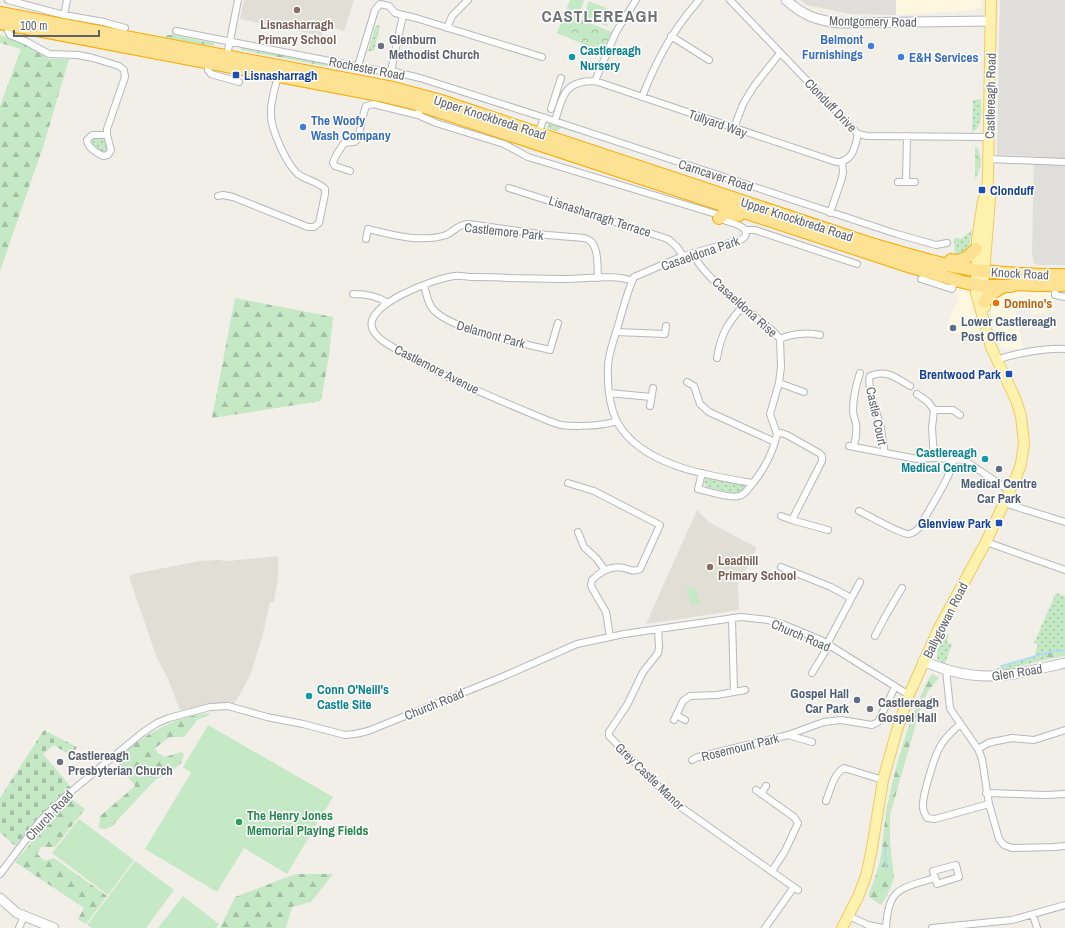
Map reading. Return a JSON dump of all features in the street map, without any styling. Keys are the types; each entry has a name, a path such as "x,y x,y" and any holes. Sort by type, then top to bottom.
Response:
{"highway":[{"name":"Upper Knockbreda Road","path":"5,19 185,48 228,49 393,88 540,130 719,207 913,256 978,276"},
{"name":"Upper Knockbreda Road","path":"5,19 208,63 379,95 419,110 540,130"},
{"path":"822,232 831,225 899,247 954,261 964,260 976,249"},
{"name":"Upper Knockbreda Road","path":"822,232 932,274 954,280 978,276"},
{"name":"Knock Road","path":"978,276 1065,275"},
{"name":"Knock Road","path":"978,276 1010,285 1061,285"},
{"path":"984,302 992,294 1010,285"}],"main road":[{"name":"Castlereagh Road","path":"978,276 976,249 983,201 987,192 989,159 991,0"},
{"name":"Castlereagh Road","path":"978,276 990,205 990,197 987,192"},
{"name":"Ballygowan Road","path":"978,276 986,313 984,318"},
{"name":"Ballygowan Road","path":"842,928 858,897 866,876 883,780 896,730 909,695 939,628 986,542 1017,476 1021,464 1024,443 1019,408 991,347 984,318 981,313 978,276"}],"street":[{"path":"11,0 125,28"},
{"path":"64,14 67,0"},
{"path":"228,49 238,0"},
{"path":"447,28 452,16 468,0"},
{"path":"555,121 561,101 567,90 579,82 595,82 614,36 636,0"},
{"path":"642,97 656,63 671,36 688,12 699,0"},
{"name":"Clonduff Drive","path":"730,0 858,134 867,136 989,137"},
{"name":"Montgomery Road","path":"786,0 808,17 822,21 839,23 991,21"},
{"path":"358,66 375,10 379,2 391,3 394,13 542,57"},
{"path":"391,71 403,15"},
{"path":"5,19 9,33 12,37 27,42 49,54 93,58 119,66 124,70 125,77 107,129 107,135"},
{"name":"Rochester Road","path":"176,31 228,49 358,66 385,72 391,71 420,78 540,130 555,121"},
{"path":"671,36 709,60"},
{"path":"734,128 743,104 754,86 780,53"},
{"path":"208,63 208,70 211,74 239,82"},
{"path":"218,196 228,196 249,203 258,208 308,227 314,227 319,223 325,194 324,188 307,180 294,170 287,160 273,128 271,111 278,76"},
{"path":"550,109 562,78"},
{"name":"Tullyard Way","path":"595,82 836,162 842,161"},
{"path":"554,98 561,101"},
{"name":"Upper Knockbreda Road","path":"344,143 354,142 358,139 364,112 368,105 373,104 419,110 436,123 504,144 528,157 719,207 745,230 755,230 857,264"},
{"name":"Carncaver Road","path":"555,121 830,213 936,245 947,243"},
{"path":"830,213 842,178 842,161 847,159 854,151 858,134"},
{"path":"906,182 907,136"},
{"path":"339,138 344,143 341,150 336,155 333,163 335,166 350,171"},
{"path":"989,159 1065,162"},
{"path":"898,182 915,182"},
{"name":"Lisnasharragh Terrace","path":"509,188 668,239 677,247 683,256"},
{"name":"Castlemore Park","path":"366,239 368,229 398,236 430,237 447,234 464,224 584,238 590,240 595,247 598,278"},
{"name":"Casaeldona Park","path":"632,281 634,277 639,274 683,256 740,240 746,234 745,230"},
{"name":"Casaeldona Rise","path":"693,253 696,260 715,282 774,332 780,339 781,367 779,383 770,414 777,434"},
{"name":"Castlemore Avenue","path":"617,421 610,424 597,425 561,425 445,376 416,361 377,336 372,329 371,323 373,317 378,311 403,293 454,276 567,279 598,278 632,281"},
{"path":"921,279 952,289 954,280"},
{"path":"632,281 616,332 608,367 609,394 613,414 623,431 649,453 665,461 702,473 753,482"},
{"name":"Delamont Park","path":"424,285 428,301 437,313 450,321 470,329 550,350 558,323"},
{"name":"Knock Road","path":"1061,285 1056,295 1065,297"},
{"path":"354,294 364,294 381,298 388,303"},
{"path":"718,358 724,331 729,322 743,306"},
{"path":"664,342 666,326"},
{"path":"616,332 665,334"},
{"path":"780,339 787,336 814,333 820,335"},
{"path":"997,360 1007,356 1029,352 1065,349"},
{"path":"860,373 855,390 853,405 853,413 856,422 856,434 852,446 917,460 934,458 964,460 1010,491"},
{"name":"Castle Court","path":"885,453 869,379 870,376 878,373 886,373 910,386"},
{"path":"687,382 694,386 700,404 709,412 775,442"},
{"path":"779,383 804,392"},
{"path":"650,406 653,388"},
{"path":"609,394 651,397"},
{"path":"917,394 928,402 934,410 932,428 934,458"},
{"path":"934,410 953,410 960,415"},
{"path":"702,473 698,489 729,496 739,496 744,493 765,466 773,450 777,434 787,435 822,456 822,461 792,520"},
{"path":"859,511 901,531 909,534 914,532 919,528 947,477 953,465 954,459"},
{"path":"568,484 594,491 661,522 640,569 635,571 618,567 605,570 592,580 591,585 606,612 610,637"},
{"path":"1004,503 1065,522"},
{"path":"781,516 828,530"},
{"path":"578,532 584,547 596,558 605,570"},
{"path":"986,542 1065,570"},
{"path":"781,568 832,587 851,598"},
{"path":"812,673 860,582"},
{"path":"875,636 902,588"},
{"name":"Church Road","path":"0,874 39,822 68,794 146,730 156,723 169,718 219,705 345,735 355,734 368,731 583,642 742,617 768,620 789,627 828,645 909,695"},
{"path":"732,618 734,692"},
{"name":"Grey Castle Manor","path":"658,629 658,653 643,672 628,705 609,732 609,736 675,803 796,888 765,928"},
{"name":"Glen Road","path":"923,661 946,670 966,675 995,677 1012,675 1065,663"},
{"path":"946,670 950,708 978,749 982,759 986,793 1001,843 1007,847 1065,846"},
{"name":"Rosemount Park","path":"692,760 698,757 788,734 816,724 832,721 850,721 872,725 875,724 878,722 895,687"},
{"path":"685,720 675,718 683,700 690,696 717,695 745,690"},
{"path":"960,724 940,746 924,796 922,804 923,809 927,818 935,819 989,804"},
{"path":"978,749 992,742 1012,738 1034,740 1065,730"},
{"name":"Rosemount Park","path":"788,734 812,742"},
{"path":"826,801 841,769 844,768 883,780"},
{"path":"766,786 758,792 794,818 798,823 785,850 772,871"},
{"path":"986,793 1046,795 1065,794"},
{"path":"886,928 887,912 898,891 906,886 934,878"},
{"path":"0,898 17,913 54,928"},
{"path":"932,928 987,925 1033,915 1065,905"},
{"path":"1033,915 1037,928"},
{"path":"19,928 24,916"},
{"path":"849,916 868,925 883,928"}],"shaded area":[{"name":"Lisnasharragh Primary School","path":"244,0 354,0 344,31 335,28 333,30 323,28 322,36 240,19"},
{"path":"800,0 896,0 896,15 850,14 807,5"},
{"path":"896,0 981,0 981,7 974,10 896,15"},
{"path":"1000,0 1065,0 1065,265 1034,264 1032,253 1034,156 997,155"},
{"path":"959,288 971,293 983,341 981,342 946,330 954,308 960,298 953,293"},
{"path":"1005,292 1053,293 1056,298 1054,302 1055,311 1033,315 1032,308 1016,311 1023,349 1002,349 997,340 990,306 993,300"},
{"name":"Leadhill Primary School","path":"697,510 709,522 757,548 738,585 739,610 646,624"},
{"path":"277,556 278,578 274,602 270,602 263,634 250,676 234,705 215,703 180,710 168,679 157,658 129,577 133,574 200,561 228,561"}],"green space":[{"path":"570,0 584,0 577,18 612,32 602,52 557,33"},
{"path":"589,1 613,11 607,26 583,17"},
{"path":"376,25 380,26 374,51 368,51"},
{"path":"0,35 27,45 49,59 69,59 44,144 0,271 0,106 21,49 0,43"},
{"path":"166,35 214,43 214,46 165,38"},
{"path":"241,46 377,74 372,75 241,50"},
{"path":"981,99 980,122 976,130 972,132 973,100"},
{"path":"548,123 554,125 555,123 622,146 561,128 557,131 547,128"},
{"path":"96,137 104,138 108,150 106,152 102,152 91,143 91,139"},
{"path":"975,147 977,147 979,152 981,164 975,179"},
{"path":"972,230 967,248 955,256 954,238 961,239"},
{"path":"235,298 333,317 329,355 321,401 212,418"},
{"path":"708,477 747,484 746,489 738,494 706,487 704,482"},
{"path":"694,587 700,603 692,606 686,590"},
{"path":"1056,593 1065,596 1065,649 1049,652 1043,660 1009,669 993,670 1035,655 1038,644 1034,643"},
{"path":"947,634 949,634 947,642 952,644 945,664 937,659 937,656 941,642"},
{"path":"1065,649 1065,656 1043,660 1049,652"},
{"path":"933,674 939,678 928,691 919,713 890,815 890,841 894,878 887,896 881,905 868,896 876,876 880,860 887,805 906,736 923,691 930,676"},
{"path":"210,713 208,716 197,720 184,737 170,737 155,748 158,753 165,757 181,752 184,754 181,763 170,773 156,779 112,826 106,829 99,828 100,816 135,786 115,759 140,740 168,724 191,716"},
{"name":"The Henry Jones Memorial Playing Fields","path":"208,725 333,797 287,874 244,848 217,892 145,849 191,773 183,767"},
{"path":"44,730 77,747 71,756 54,745 43,754 71,787 56,799 15,846 0,832 0,798"},
{"path":"71,799 85,809 55,847 41,847 37,854 45,861 54,858 107,896 86,924 78,919 84,908 15,862 60,808"},
{"path":"79,819 134,860 108,895 52,853"},
{"path":"135,861 174,890 146,928 92,928 87,925"},
{"path":"296,874 333,874 311,902 292,907 286,928 220,928 235,897"},
{"path":"183,896 219,924 216,928 158,928"}],"waterway":[{"path":"1001,666 1050,652 1065,650"},
{"path":"885,848 886,869"}],"place":[{"name":"Lisnasharragh Primary School","path":"297,10"},
{"name":"Glenburn Methodist Church","path":"381,46"},
{"name":"Belmont Furnishings","path":"871,46"},
{"name":"Castlereagh Nursery","path":"572,57"},
{"name":"E&H Services","path":"901,57"},
{"name":"Lisnasharragh","path":"236,75"},
{"name":"The Woofy Wash Company","path":"303,127"},
{"name":"Clonduff","path":"982,190"},
{"name":"Domino's","path":"996,303"},
{"name":"Lower Castlereagh Post Office","path":"953,328"},
{"name":"Brentwood Park","path":"1009,374"},
{"name":"Castlereagh Medical Centre","path":"985,459"},
{"name":"Medical Centre Car Park","path":"999,469"},
{"name":"Glenview Park","path":"999,523"},
{"name":"Leadhill Primary School","path":"710,567"},
{"name":"Conn O'Neill's Castle Site","path":"309,696"},
{"name":"Gospel Hall Car Park","path":"857,700"},
{"name":"Castlereagh Gospel Hall","path":"870,709"},
{"name":"Castlereagh Presbyterian Church","path":"60,762"},
{"name":"The Henry Jones Memorial Playing Fields","path":"239,822"}],"district":[{"name":"CASTLEREAGH","path":"600,16"}]}
